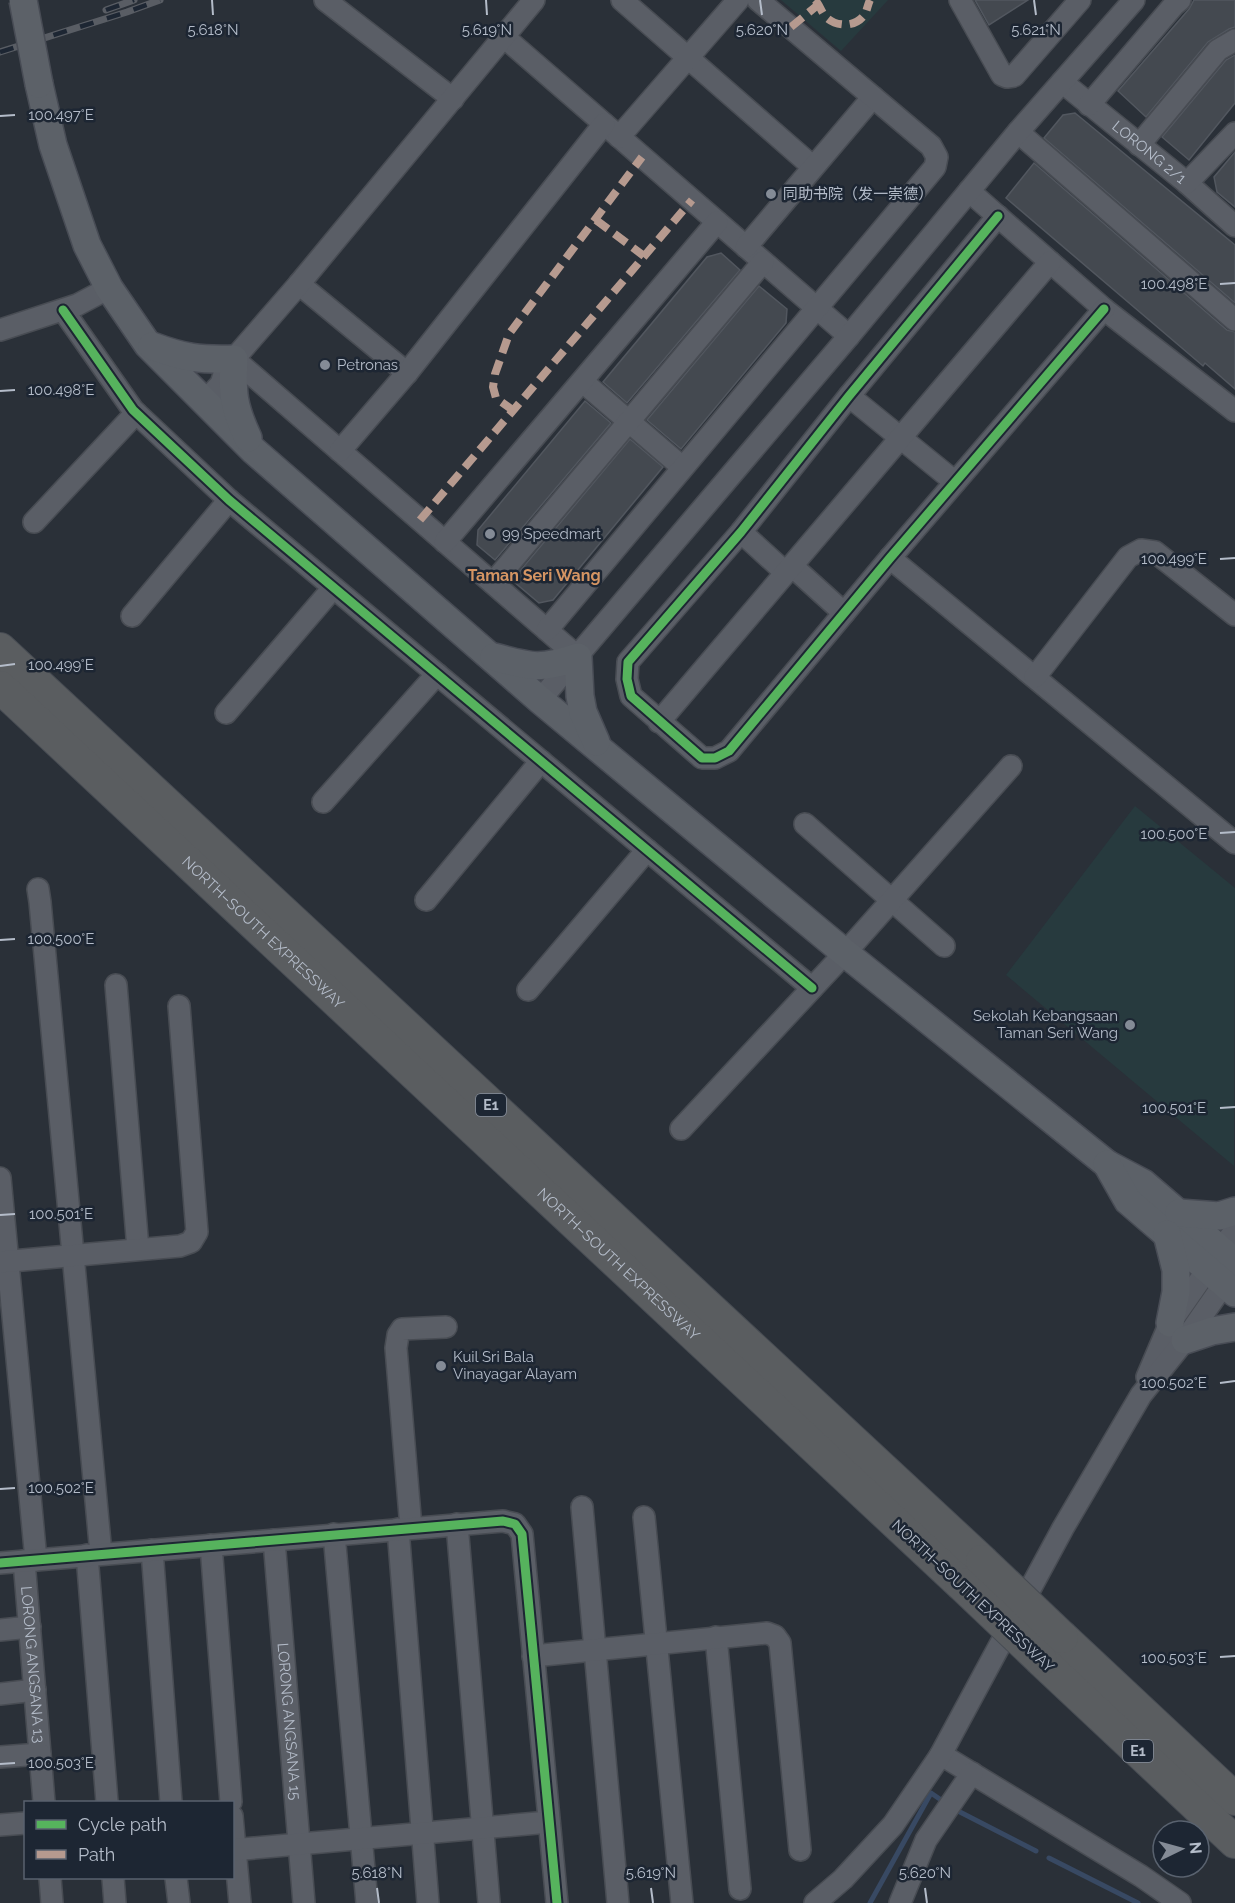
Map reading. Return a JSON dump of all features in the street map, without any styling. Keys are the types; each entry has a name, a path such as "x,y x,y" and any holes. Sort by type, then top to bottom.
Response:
{"highway":[{"name":"NORTH–SOUTH EXPRESSWAY","path":"0,649 1235,1799"},
{"name":"NORTH–SOUTH EXPRESSWAY","path":"0,687 1235,1842"}],"main road":[{"path":"23,0 53,145 70,199 87,245 109,288 148,345 253,450 540,700 845,953 1107,1164 1143,1183 1173,1223 1227,1265"},
{"path":"148,345 175,355 230,363 232,394 237,414 253,450"},
{"path":"489,655 531,667 554,665 578,657 583,712 597,746"},
{"path":"1173,1223 1219,1216 1235,1210"},
{"path":"1173,1223 1178,1331 1212,1331 1235,1327"}],"street":[{"path":"325,0 453,99"},
{"path":"200,396 212,374 230,363 299,284 534,0"},
{"path":"622,0 813,166"},
{"path":"340,451 612,130 689,58 738,0"},
{"path":"547,630 935,167 936,157 932,146 758,0"},
{"path":"960,0 1002,75 1007,77 1014,76 1080,0"},
{"path":"1089,105 1180,0"},
{"path":"540,700 1129,2"},
{"path":"504,37 849,336"},
{"path":"1139,145 1218,50 1235,40"},
{"name":"LORONG 2/1","path":"1062,82 1187,183 1235,226"},
{"path":"746,247 873,97"},
{"path":"1018,132 1235,320"},
{"path":"1187,183 1234,136"},
{"path":"969,191 1104,309 1235,411"},
{"path":"998,216 849,396 741,532 628,662 627,679 631,696 659,722 702,758 715,758 729,751 890,558 1104,309"},
{"path":"445,542 717,222"},
{"path":"493,584 764,262"},
{"path":"659,722 1050,262"},
{"path":"299,284 407,373"},
{"path":"0,330 63,310 109,288"},
{"path":"63,310 136,413 229,500 812,988"},
{"path":"230,363 340,451 578,657"},
{"path":"583,382 682,467"},
{"path":"849,396 955,482"},
{"path":"34,522 136,413"},
{"path":"132,616 229,500"},
{"path":"741,532 844,614"},
{"path":"1035,677 1128,557 1141,550 1155,552 1235,615"},
{"path":"890,558 1235,843"},
{"path":"226,713 333,588"},
{"path":"323,802 437,674"},
{"path":"426,900 541,760"},
{"path":"681,1129 845,953 1011,766"},
{"path":"805,824 944,946"},
{"path":"528,990 647,850"},
{"path":"38,889 74,1256 94,1555 107,1801"},
{"path":"116,985 138,1249"},
{"path":"4,1262 180,1245 191,1242 197,1232 179,1006"},
{"name":"LORONG ANGSANA 13","path":"0,1178 4,1262 30,1560 30,1627 44,1801"},
{"path":"815,1903 843,1879 893,1825 940,1756 1063,1528 1141,1395 1155,1357 1178,1331 1227,1265"},
{"path":"428,1903 404,1528 396,1348 398,1335 402,1329 446,1327"},
{"path":"582,1507 618,1903"},
{"path":"644,1517 682,1903"},
{"path":"0,1563 404,1528 504,1521 515,1524 522,1534 556,1903"},
{"path":"457,1524 489,1903"},
{"path":"334,1534 367,1903"},
{"name":"LORONG ANGSANA 15","path":"274,1540 304,1903"},
{"path":"212,1545 231,1801"},
{"path":"152,1550 171,1801"},
{"path":"0,1630 30,1627"},
{"path":"533,1656 716,1637 767,1633 775,1636 780,1642 800,1850"},
{"path":"716,1637 740,1889"},
{"path":"0,1694 35,1690"},
{"path":"0,1757 40,1754"},
{"path":"940,1756 972,1773 1141,1876 1180,1903"},
{"path":"900,1903 926,1840 972,1773"},
{"path":"0,1825 24,1822"},
{"path":"240,1903 234,1850 549,1822"},
{"path":"50,1879 52,1903"},
{"path":"113,1879 115,1903"},
{"path":"176,1879 179,1903"}],"green space":[{"path":"781,0 888,0 841,51"},
{"path":"1135,806 1235,888 1234,1166 1006,975"}],"building":[{"path":"975,0 1028,0 989,25"},
{"path":"1194,0 1235,0 1235,27 1208,42 1146,117 1118,91 1189,9"},
{"path":"1235,55 1235,103 1189,160 1162,137 1226,60"},
{"path":"1075,113 1235,245 1235,303 1044,138 1063,115"},
{"path":"1235,152 1235,207 1217,192 1214,177"},
{"path":"1034,163 1227,330 1235,332 1235,389 1205,363 1203,366 1006,198"},
{"path":"721,253 740,270 627,403 603,382 707,257"},
{"path":"759,286 787,309 786,323 681,449 647,420"},
{"path":"585,401 611,423 495,560 477,545 478,530"},
{"path":"630,439 663,467 553,600 539,603 513,581 515,577"}],"waterway":[{"path":"870,1903 931,1793 944,1802"},
{"path":"956,1810 1036,1851"},
{"path":"1049,1858 1138,1903"}],"railway":[{"path":"106,10 134,0"},
{"path":"0,52 160,0"}],"marked path":[{"path":"815,0 824,15 840,24 851,24 861,19 870,0"},
{"path":"791,27 819,4"},
{"path":"514,411 496,398 493,387 495,374 509,334 642,157"},
{"path":"420,520 692,200"},
{"path":"596,220 644,256"}],"cycle path":[{"path":"998,216 849,396 741,532 628,662 627,679 631,696 702,758 715,758 729,751 890,558 1104,309"},
{"path":"63,310 133,410 229,500 812,988"},
{"path":"0,1563 503,1521 515,1524 522,1534 557,1903"}],"place":[{"name":"同助书院（发一崇德）","path":"771,194"},
{"name":"Petronas","path":"325,365"},
{"name":"99 Speedmart","path":"490,534"},
{"name":"Sekolah Kebangsaan Taman Seri Wang","path":"1130,1025"},
{"name":"Kuil Sri Bala Vinayagar Alayam","path":"441,1366"}],"district":[{"name":"Taman Seri Wang","path":"534,575"}]}
